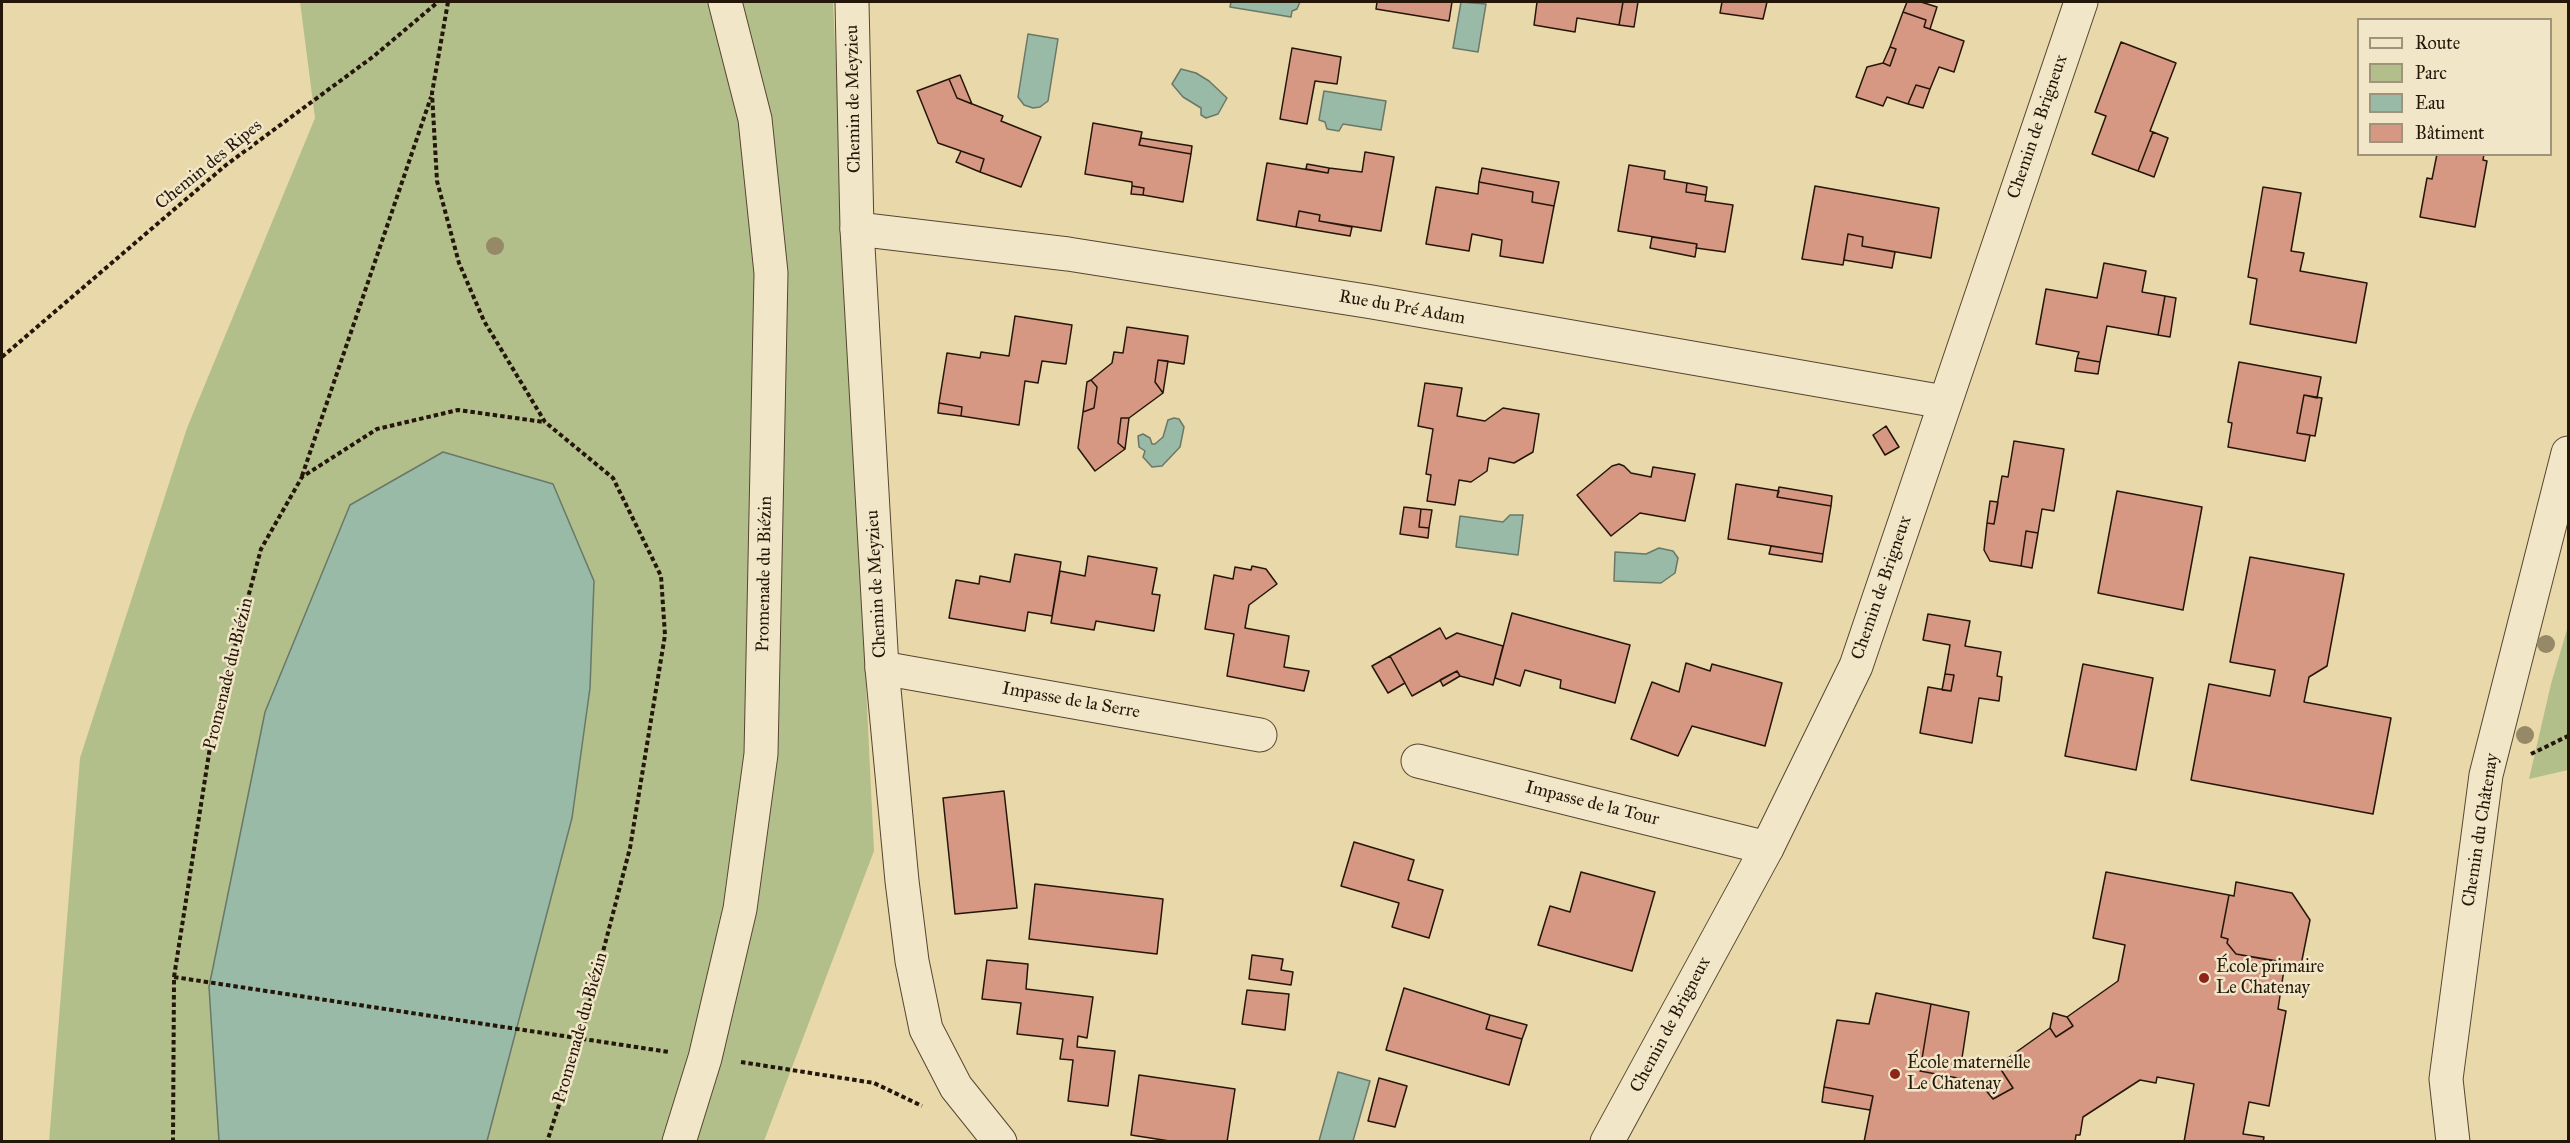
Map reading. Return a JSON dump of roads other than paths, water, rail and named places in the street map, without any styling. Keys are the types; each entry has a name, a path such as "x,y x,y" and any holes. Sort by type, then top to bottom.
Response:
{"street":[{"name":"Promenade du Biézin","path":"679,1142 705,1058 740,909 761,754 771,273 755,119 725,2"},
{"name":"Chemin de Meyzieu","path":"852,2 857,229 882,668 912,961 926,1029 956,1087 1000,1142"},
{"name":"Chemin de Brigneux","path":"1607,1142 1767,848 1856,666 2081,2"},
{"name":"Rue du Pré Adam","path":"857,229 1068,254 1384,304 1944,402"},
{"name":"Chemin du Châtenay","path":"2453,1142 2446,1079 2486,775 2568,453"},
{"name":"Impasse de la Serre","path":"882,668 1260,735"},
{"name":"Impasse de la Tour","path":"1418,760 1767,848"}],"water":[{"path":"1231,2 1300,2 1297,9 1292,11 1291,17 1230,7"},
{"path":"1461,2 1486,4 1478,52 1453,48"},
{"path":"1028,34 1058,39 1048,101 1040,107 1033,108 1024,105 1018,97"},
{"path":"1181,69 1196,73 1209,81 1227,98 1218,114 1206,118 1201,115 1201,108 1183,97 1172,84"},
{"path":"1324,91 1386,101 1381,130 1343,124 1339,131 1327,129 1325,122 1319,120"},
{"path":"1179,419 1184,427 1180,447 1162,466 1152,467 1143,457 1145,451 1139,447 1138,436 1143,434 1150,438 1152,444 1155,444 1163,437 1168,420"},
{"path":"443,452 553,484 594,581 590,688 572,818 487,1141 219,1141 209,987 265,712 350,505"},
{"path":"1510,515 1523,515 1518,555 1456,547 1460,516 1503,522"},
{"path":"1659,548 1673,551 1678,558 1675,573 1661,583 1614,581 1615,552 1646,554"},
{"path":"1338,1072 1370,1081 1353,1141 1319,1141"}],"place":[{"name":"École primaire Le Chatenay","path":"2204,978"},
{"name":"École maternelle Le Chatenay","path":"1895,1074"}]}
